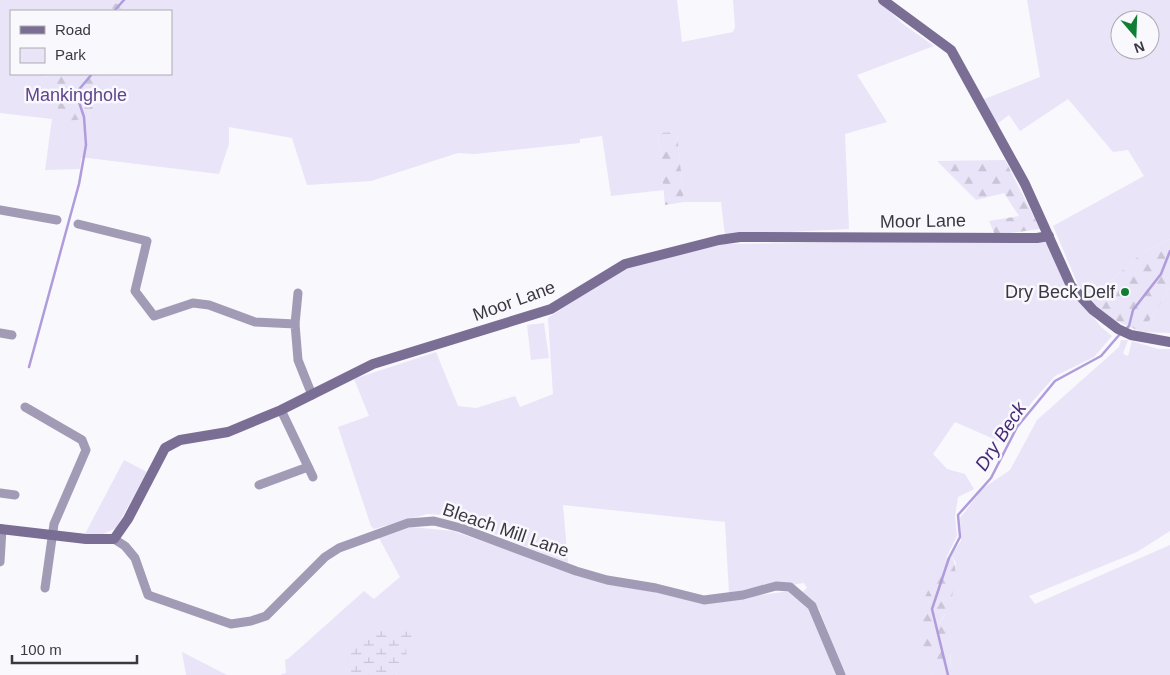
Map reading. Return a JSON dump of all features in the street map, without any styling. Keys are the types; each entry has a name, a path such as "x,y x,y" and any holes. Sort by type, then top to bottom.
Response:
{"street":[{"path":"884,0 951,50 1025,184 1071,286 1092,310 1118,329 1131,335 1170,342"},
{"path":"0,210 57,220"},
{"path":"78,224 147,241 135,291 154,316 193,304 210,305 255,322 295,324"},
{"name":"Moor Lane","path":"114,539 128,519 165,448 180,440 228,432 281,410 373,364 551,309 625,264 719,240 740,237 1037,238 1048,236"},
{"path":"298,293 295,324 298,360 312,395"},
{"path":"0,334 12,336"},
{"path":"25,407 82,440 86,450 54,524 45,588"},
{"path":"281,410 312,477"},
{"path":"260,485 308,467"},
{"path":"0,494 15,495"},
{"name":"Bleach Mill Lane","path":"114,539 125,546 135,558 148,595 231,624 251,621 266,616 318,563 339,548 408,523 423,520 461,528 584,574 704,600 743,595 782,585 790,587 812,606 841,675"},
{"path":"0,562 1,529 114,539"}],"green space":[{"path":"0,0 677,0 682,42 733,32 735,27 733,0 878,0 903,24 934,46 857,75 887,122 845,134 849,229 725,235 721,202 684,202 677,132 658,133 664,190 611,196 602,136 580,139 580,143 475,154 458,153 371,181 307,185 292,138 229,127 229,144 219,174 88,158 81,158 80,169 45,170 52,119 0,113"},
{"path":"1027,0 1170,0 1170,239 1143,252 1090,300 1079,287 1053,226 1144,176 1128,150 1113,152 1068,99 1020,131 1009,115 997,124 982,100 1040,77"},
{"path":"127,3 125,10 106,10 108,4"},
{"name":"Mankinghole","path":"58,75 114,75 102,98 86,119 64,121 43,77"},
{"path":"677,132 684,202 665,205 658,133"},
{"path":"1005,160 1040,229 995,235 989,221 1019,216 1004,193 976,200 937,161"},
{"path":"1170,239 1170,288 1142,332 1108,315 1090,300 1143,252"},
{"path":"1043,240 1049,246 1070,288 1070,294 1075,300 1080,300 1101,327 1112,336 1094,357 1055,376 1032,402 1003,443 955,422 933,454 947,469 965,474 974,489 958,497 955,516 957,536 923,603 917,625 929,655 933,675 845,675 819,609 801,593 807,588 804,583 729,594 725,522 563,505 568,563 446,515 427,514 374,529 371,526 338,427 369,416 354,379 436,352 458,406 476,408 515,396 520,407 553,394 548,318 630,263 725,244"},
{"path":"1170,288 1170,333 1142,332"},
{"path":"544,323 549,358 531,360 527,325"},
{"path":"1121,340 1128,340 1123,354 1128,356 1132,341 1158,349 1170,349 1170,531 1137,552 1029,596 1035,604 1170,545 1170,675 951,675 951,655 939,624 944,617 956,563 951,555 961,541 960,518 982,489 1010,470 1037,420 1119,347"},
{"path":"124,460 147,472 116,528 103,534 85,534"},
{"path":"411,527 453,531 606,584 650,591 702,604 789,591 811,610 836,675 280,675 286,673 285,660 364,591 374,599 400,577 379,538"},
{"path":"951,555 955,571 954,590 939,624 950,632 951,675 933,675 917,627 917,620 933,582 946,558"},
{"path":"399,628 413,635 406,646 407,665 399,672 399,675 347,675 350,652 374,631"},
{"path":"182,652 227,675 186,675"}],"waterway":[{"path":"115,10 124,0"},
{"path":"29,367 79,184 86,145 84,117 76,93 91,75"},
{"name":"Dry Beck","path":"1126,329 1129,326 1133,310 1161,274 1170,251"},
{"name":"Dry Beck","path":"948,675 932,609 949,558 960,537 958,515 991,478 1017,427 1055,381 1101,356 1120,334"}],"place":[{"name":"Dry Beck Delf","path":"1125,292"}]}
